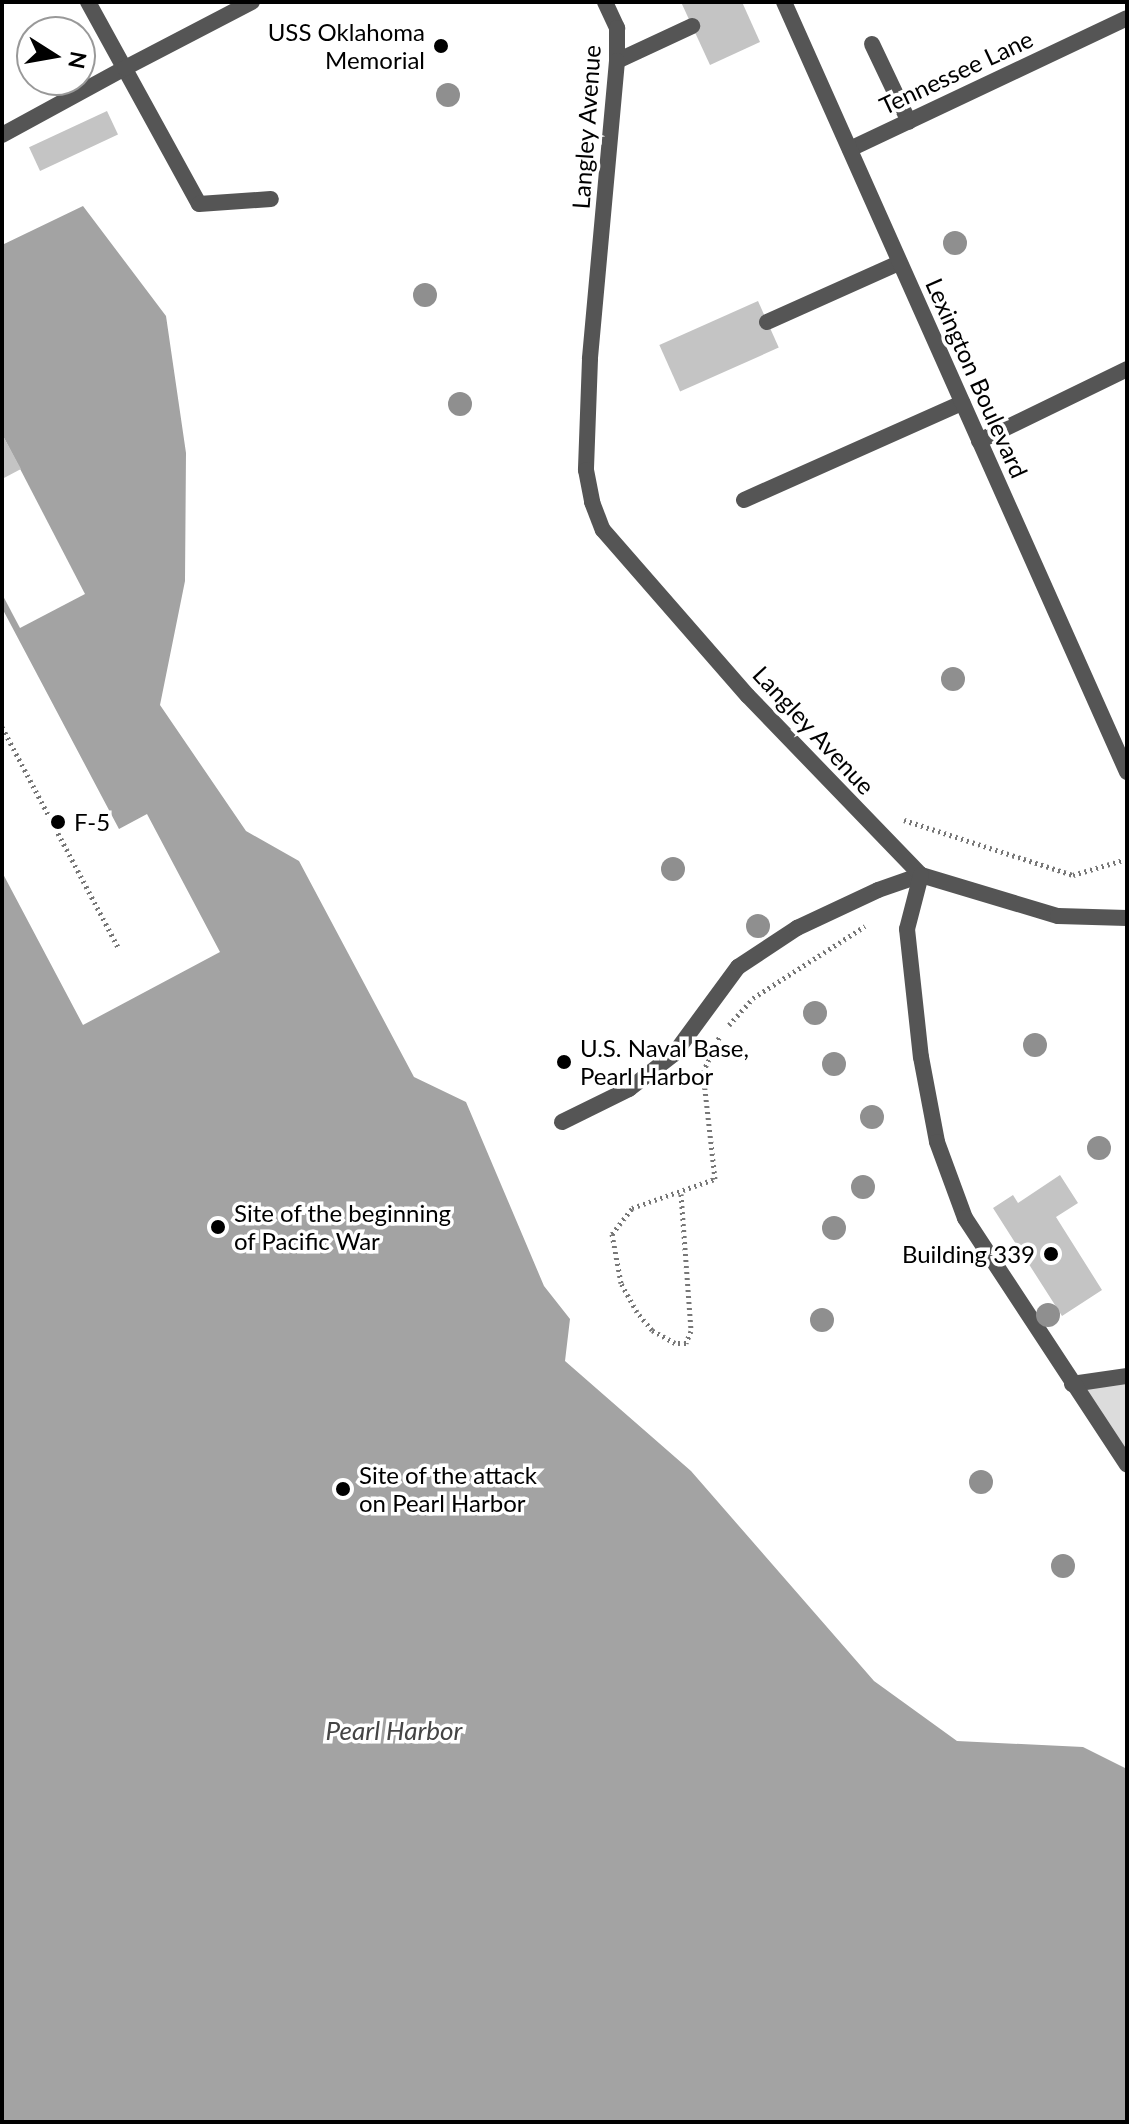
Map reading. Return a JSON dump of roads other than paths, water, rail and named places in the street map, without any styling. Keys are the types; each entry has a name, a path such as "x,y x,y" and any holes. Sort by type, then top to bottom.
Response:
{"street":[{"path":"88,2 199,204 271,199"},
{"path":"2,135 252,2"},
{"name":"Langley Avenue","path":"605,2 617,28 617,61 590,359 586,470 592,502 603,530 748,696 921,875"},
{"name":"Lexington Boulevard","path":"784,2 1127,772"},
{"name":"Tennessee Lane","path":"850,149 1127,18"},
{"path":"617,61 692,26"},
{"path":"872,44 909,122"},
{"path":"767,322 899,263"},
{"path":"979,441 1127,369"},
{"path":"744,500 962,403"},
{"path":"562,1122 629,1089 674,1054 738,967 797,928 921,875 1058,916 1127,918"},
{"path":"921,875 907,929 921,1057 937,1142 965,1218 1127,1465"},
{"path":"1072,1384 1127,1376"}],"water":[{"name":"Pearl Harbor","path":"83,206 166,316 186,453 185,581 160,705 246,831 299,861 414,1077 466,1102 544,1286 570,1319 565,1361 691,1471 874,1681 957,1741 1083,1747 1127,1769 1127,2122 2,2122 2,245"}],"place":[{"name":"USS Oklahoma Memorial","path":"441,46"},
{"name":"F-5","path":"58,822"},
{"name":"U.S. Naval Base, Pearl Harbor","path":"564,1062"},
{"name":"Site of the beginning of Pacific War","path":"218,1227"},
{"name":"Building 339","path":"1051,1254"},
{"name":"Site of the attack on Pearl Harbor","path":"343,1489"}]}
